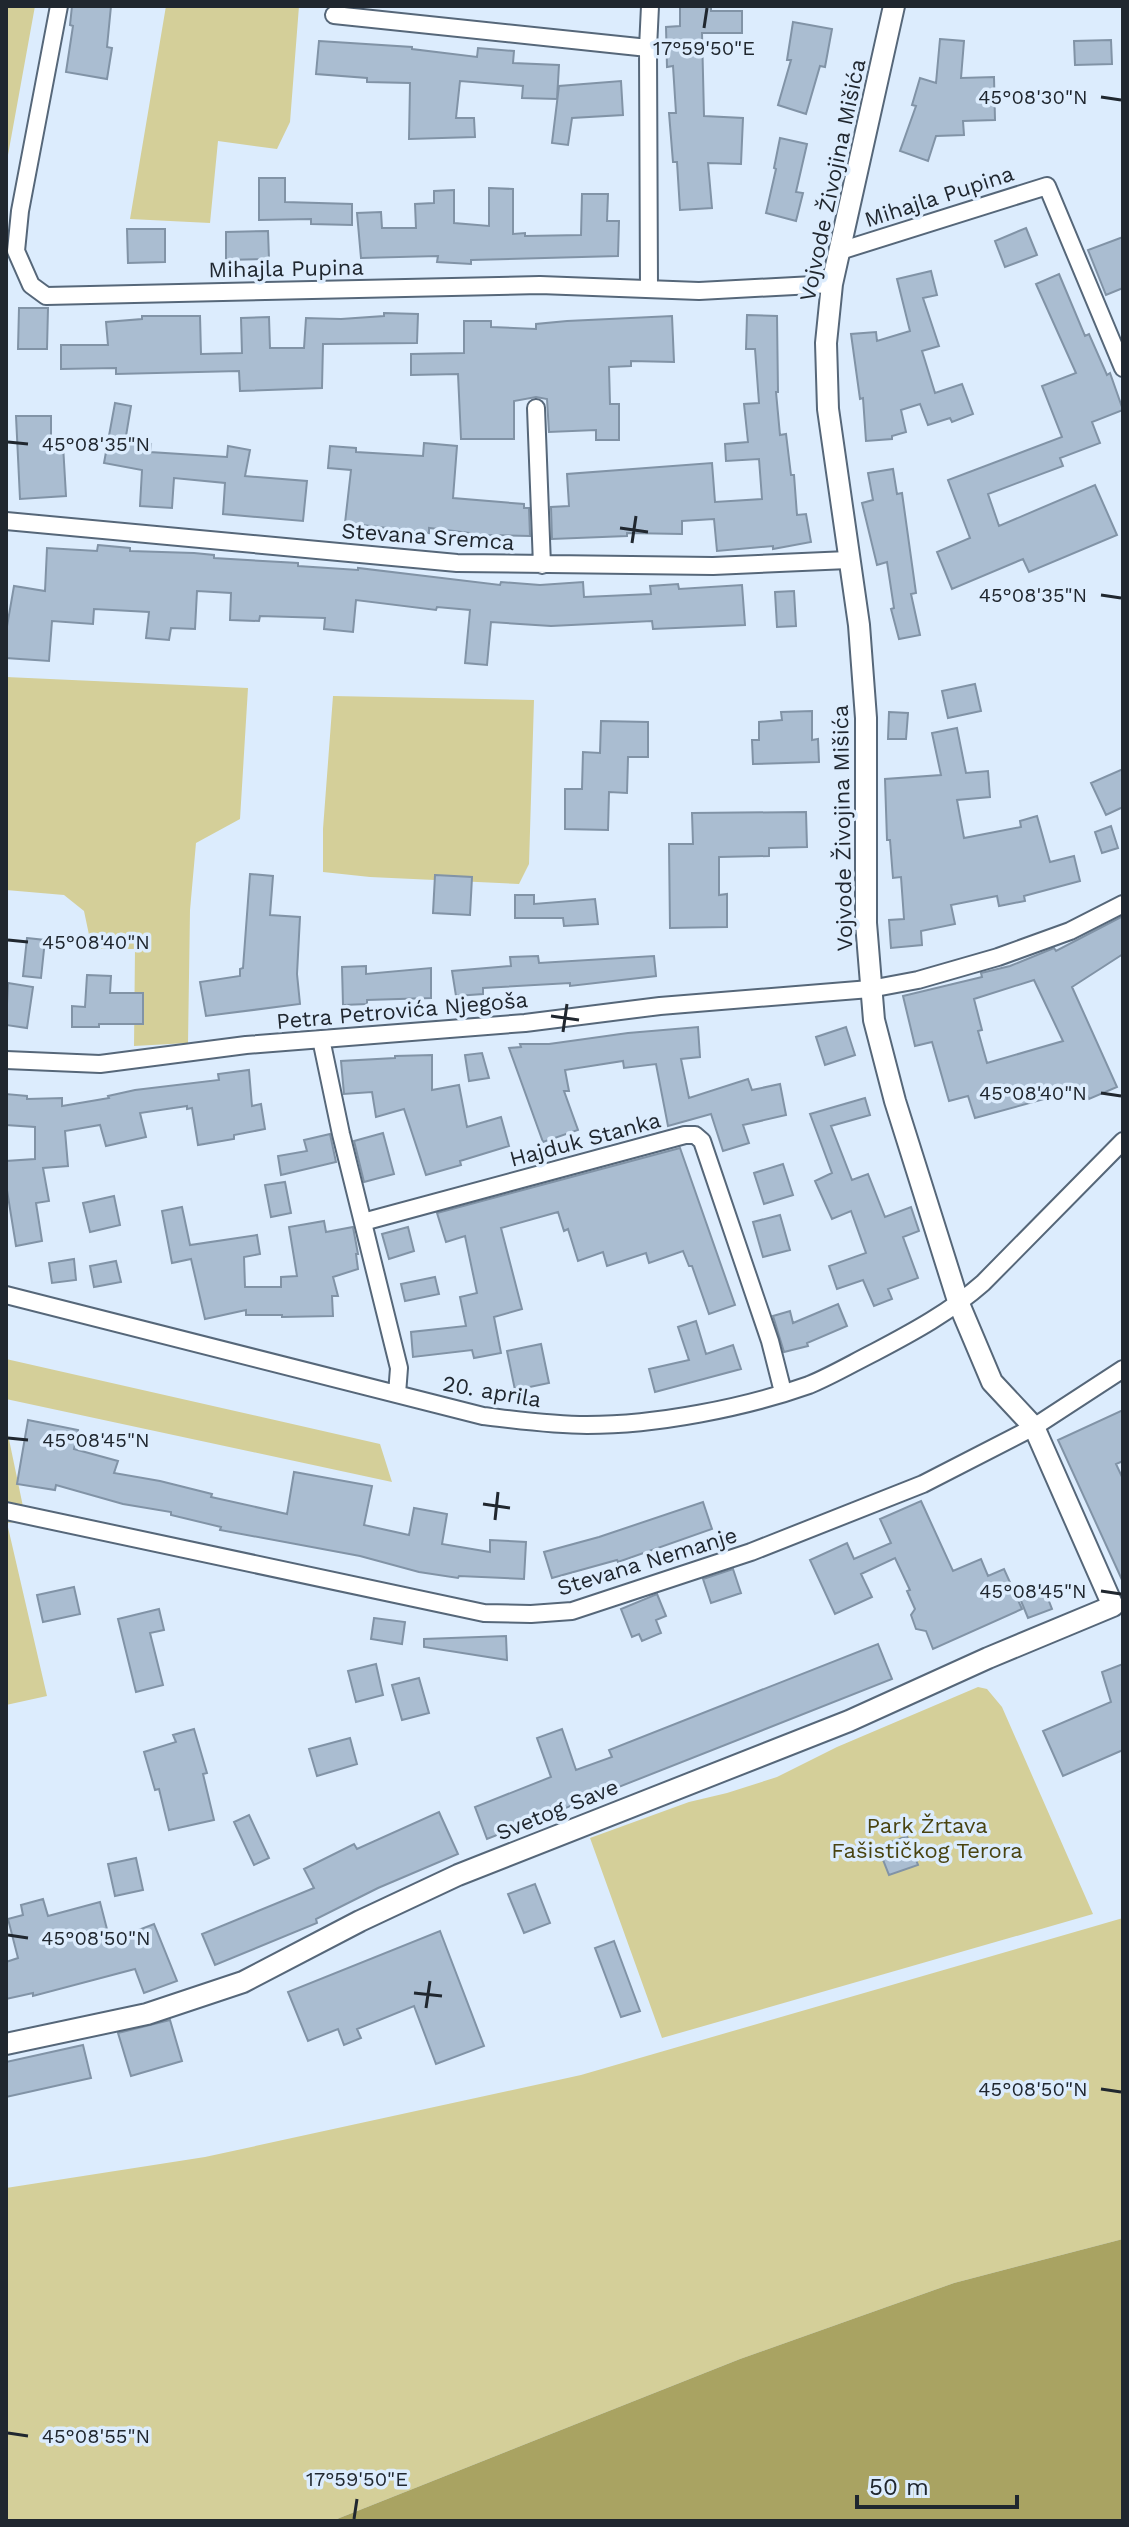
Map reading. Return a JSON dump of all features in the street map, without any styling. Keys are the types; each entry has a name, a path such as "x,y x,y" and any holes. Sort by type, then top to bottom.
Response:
{"street":[{"name":"Mihajla Pupina","path":"59,6 20,211 16,251 31,285 46,296 540,285 699,291 832,284"},
{"path":"649,288 650,6"},
{"name":"Vojvode Živojina Mišića","path":"894,6 832,284 826,343 828,409 859,625 866,718 866,923 874,1020 895,1101 959,1304 992,1382 1034,1427 1118,1604"},
{"path":"334,15 648,48"},
{"name":"Mihajla Pupina","path":"840,251 1047,186 1123,368"},
{"path":"536,408 542,565"},
{"name":"Stevana Sremca","path":"6,521 457,563 713,566 848,560"},
{"name":"Petra Petrovića Njegoša","path":"6,1060 100,1064 321,1039 525,1023 660,1006 870,989 918,980 998,957 1070,931 1123,904"},
{"path":"321,1039 399,1368 397,1394"},
{"name":"Hajduk Stanka","path":"363,1222 685,1135 695,1135 702,1141 770,1341 783,1392"},
{"name":"20. aprila","path":"6,1295 483,1416 588,1425 647,1421 735,1407 811,1384 912,1333 959,1304 983,1283 1123,1141"},
{"name":"Stevana Nemanje","path":"6,1511 484,1613 572,1611 751,1552 910,1489 1034,1427 1123,1369"},
{"name":"Svetog Save","path":"6,2044 147,2014 233,1986 458,1875 849,1721 1118,1604"}],"green space":[{"path":"6,6 35,6 6,166"},
{"path":"166,6 299,6 290,122 277,149 218,141 210,223 130,219"},
{"path":"6,677 248,688 240,819 196,843 190,910 188,1043 134,1046 135,949 92,949 84,911 64,895 6,890"},
{"path":"333,696 534,700 529,864 519,884 323,872 323,829"},
{"path":"6,1359 380,1444 392,1482 6,1399"},
{"path":"6,1425 26,1521 7,1523 47,1696 6,1705"},
{"name":"Park Žrtava Fašističkog Terora","path":"978,1687 987,1689 1002,1707 1093,1914 662,2038 590,1838 689,1802 777,1777 837,1747"},
{"path":"1123,1918 1123,2239 954,2283 740,2359 332,2521 6,2521 6,2188 205,2157 581,2075"}],"shaded area":[{"path":"1123,2239 1123,2521 332,2521 740,2359 954,2283"}],"building":[{"path":"72,6 111,6 107,47 112,48 107,79 66,72 73,26 70,25"},
{"path":"680,6 711,6 711,11 742,11 742,33 702,33 704,116 743,118 741,164 708,163 712,208 680,210 677,162 673,162 669,113 676,113 673,66 667,67 666,27 680,26"},
{"path":"793,22 832,29 825,67 820,66 806,114 778,105 791,60 787,60"},
{"path":"940,39 964,41 961,78 994,77 995,120 963,121 964,135 936,136 928,161 900,151 916,106 912,105 920,78 936,83"},
{"path":"1111,40 1112,64 1075,65 1074,41"},
{"path":"319,41 412,47 477,57 478,48 514,51 513,63 559,65 557,99 522,98 523,86 460,81 456,118 474,118 475,137 409,139 410,83 367,82 367,78 316,74"},
{"path":"621,81 623,115 572,118 568,145 552,143 559,86"},
{"path":"780,138 807,144 796,192 803,193 796,221 766,213"},
{"path":"259,178 285,178 285,202 352,204 352,225 311,224 311,219 259,220"},
{"path":"489,188 513,189 513,234 525,233 525,236 581,235 582,194 608,194 607,221 619,221 618,256 471,260 471,264 437,262 438,256 361,258 357,213 381,212 382,228 416,228 415,204 434,203 434,191 454,190 454,223 489,226"},
{"path":"1026,228 1037,255 1005,267 995,241"},
{"path":"127,229 165,229 165,262 128,263"},
{"path":"268,231 269,259 226,260 226,232"},
{"path":"1123,237 1123,288 1106,295 1088,250"},
{"path":"931,271 937,295 923,298 939,346 922,351 935,393 962,384 973,414 952,422 950,418 928,425 920,404 901,410 906,432 892,436 892,439 866,441 863,398 860,399 851,334 876,332 877,341 910,331 897,279"},
{"path":"1059,274 1085,336 1089,334 1107,375 1110,373 1123,410 1092,422 1100,443 1060,458 1063,466 988,494 999,526 1095,485 1117,535 1029,572 1023,559 952,589 937,552 970,538 948,480 1062,437 1042,386 1076,373 1036,284"},
{"path":"19,308 48,308 47,349 18,349"},
{"path":"384,313 418,314 417,343 323,344 322,388 240,391 239,371 116,374 116,368 61,369 61,345 108,345 106,322 142,319 142,316 200,316 201,354 242,353 241,318 269,317 270,348 304,348 306,318 341,319 384,316"},
{"path":"747,315 777,316 776,392 780,435 786,434 791,475 794,475 797,515 806,514 811,542 773,549 773,546 717,551 714,519 682,521 682,534 627,533 627,536 552,539 551,507 569,506 567,474 712,463 715,502 762,499 759,459 726,461 725,444 748,442 744,404 759,403 755,349 746,349"},
{"path":"672,316 674,362 631,361 631,366 609,367 610,404 619,404 619,440 596,440 596,430 549,432 547,399 536,397 514,401 514,439 461,439 458,374 411,375 411,354 464,353 464,321 491,321 491,327 536,329 536,324 567,321"},
{"path":"115,403 131,406 125,442 151,444 150,452 227,457 228,446 250,450 245,476 307,481 303,521 223,514 225,483 174,478 172,508 140,506 142,470 104,463"},
{"path":"16,416 51,416 51,445 63,445 66,496 20,499"},
{"path":"424,443 457,446 453,498 524,504 524,508 529,508 530,536 486,535 429,528 429,533 345,523 351,470 328,468 330,446 356,448 356,452 423,456"},
{"path":"893,469 897,494 902,493 916,593 911,594 920,635 899,639 891,609 894,608 887,562 877,565 862,503 873,500 868,473"},
{"path":"98,545 130,548 130,551 194,553 214,555 214,558 298,563 298,566 358,568 500,585 501,582 540,585 583,582 584,597 651,594 650,586 678,584 679,589 742,585 745,625 653,629 652,621 551,626 491,622 487,665 465,663 470,610 437,607 436,610 356,600 353,632 324,629 325,618 260,616 259,621 230,620 231,593 197,591 195,629 171,628 169,640 146,638 149,612 94,609 93,624 52,621 49,661 6,658 6,632 14,586 45,591 47,548 97,551"},
{"path":"794,591 796,626 777,627 775,592"},
{"path":"975,684 981,711 948,718 942,691"},
{"path":"812,711 812,740 818,739 819,762 753,764 752,740 759,740 759,722 782,720 781,712"},
{"path":"889,712 908,713 906,739 888,739"},
{"path":"601,721 648,722 648,757 628,757 627,793 609,792 608,830 565,829 565,789 582,789 583,752 600,753"},
{"path":"957,728 966,773 988,771 990,797 957,800 964,838 1021,827 1020,821 1037,816 1050,862 1074,856 1080,881 1024,896 1025,901 999,906 997,896 951,905 955,924 921,931 922,945 891,948 889,920 904,919 901,877 893,878 890,840 887,840 885,779 941,775 932,733"},
{"path":"1123,769 1123,807 1106,815 1091,783"},
{"path":"806,812 807,847 769,848 769,856 719,857 719,895 727,894 727,927 670,928 669,844 693,844 692,813"},
{"path":"1111,826 1118,848 1102,853 1095,832"},
{"path":"250,874 273,876 270,915 300,917 297,974 300,1004 206,1016 200,982 240,976 240,969 243,968"},
{"path":"435,875 472,877 470,915 433,913"},
{"path":"515,895 534,895 534,904 595,899 598,924 564,926 563,918 515,918"},
{"path":"1123,916 1123,954 1072,987 1117,1087 1089,1099 1084,1088 975,1118 968,1096 949,1101 932,1042 915,1046 903,996 982,977 981,973 1010,966 1054,948 1056,951","holes":["1034,980 1063,1041 987,1063 978,1031 982,1030 974,999"]},
{"path":"27,938 45,940 41,978 23,976"},
{"path":"538,956 539,963 654,956 656,976 570,986 570,983 483,988 483,994 456,996 452,971 511,966 510,957"},
{"path":"366,966 366,974 431,968 431,998 367,1000 367,1004 343,1005 342,967"},
{"path":"87,975 111,976 110,993 143,993 143,1024 72,1027 72,1006 85,1007"},
{"path":"8,983 33,987 27,1028 6,1025"},
{"path":"698,1027 700,1057 681,1059 689,1098 748,1079 752,1090 780,1084 786,1115 743,1125 749,1143 723,1151 711,1114 668,1126 656,1064 624,1068 623,1061 565,1070 569,1091 564,1091 578,1130 543,1142 509,1048 521,1047 520,1044 549,1044"},
{"path":"846,1027 855,1055 825,1065 816,1037"},
{"path":"482,1053 489,1078 469,1081 465,1055"},
{"path":"432,1055 432,1090 459,1085 467,1127 501,1117 509,1146 426,1175 404,1109 376,1117 372,1092 344,1094 341,1061"},
{"path":"249,1070 252,1106 261,1104 265,1129 234,1135 234,1139 198,1145 192,1108 187,1109 187,1106 140,1113 146,1137 106,1146 100,1125 65,1131 68,1166 43,1168 49,1201 36,1203 42,1241 16,1246 6,1184 6,1161 35,1159 35,1127 6,1125 6,1094 27,1096 27,1099 62,1098 62,1106 135,1090 219,1080 218,1074"},
{"path":"865,1098 870,1115 831,1126 852,1180 868,1174 885,1217 911,1207 919,1231 903,1237 918,1278 888,1289 892,1299 874,1306 863,1280 837,1289 829,1266 866,1253 851,1211 832,1219 815,1181 832,1173 810,1114"},
{"path":"383,1133 394,1174 364,1182 354,1141"},
{"path":"330,1134 336,1162 281,1175 278,1156 307,1151 304,1140"},
{"path":"680,1148 735,1305 709,1314 692,1266 689,1266 683,1251 649,1263 646,1253 607,1266 603,1252 578,1261 568,1229 564,1231 558,1212 501,1228 522,1309 494,1317 501,1353 474,1358 472,1350 413,1357 411,1332 466,1326 460,1297 477,1293 465,1236 446,1242 437,1213"},
{"path":"783,1164 793,1195 764,1204 754,1173"},
{"path":"285,1182 291,1213 271,1217 265,1185"},
{"path":"114,1196 120,1225 90,1232 83,1203"},
{"path":"182,1207 190,1245 257,1235 260,1254 244,1257 245,1287 281,1287 281,1277 297,1276 289,1227 324,1221 326,1232 353,1227 358,1269 333,1277 338,1296 332,1296 333,1316 246,1315 246,1310 205,1319 191,1259 172,1263 162,1211"},
{"path":"780,1215 790,1250 763,1257 753,1222"},
{"path":"408,1227 414,1251 389,1259 382,1234"},
{"path":"74,1259 76,1280 52,1283 49,1263"},
{"path":"116,1261 121,1282 94,1287 90,1266"},
{"path":"435,1277 439,1294 405,1301 401,1284"},
{"path":"838,1304 847,1326 807,1343 808,1346 784,1352 773,1316 790,1311 793,1323"},
{"path":"696,1321 706,1354 733,1345 741,1369 655,1392 649,1369 689,1360 678,1327"},
{"path":"541,1344 549,1383 515,1390 507,1351"},
{"path":"1123,1410 1123,1461 1116,1464 1123,1479 1123,1582 1058,1440"},
{"path":"28,1420 78,1430 74,1449 118,1461 114,1473 160,1481 212,1494 211,1497 287,1514 294,1472 372,1486 364,1525 409,1535 414,1508 447,1514 442,1544 490,1552 490,1540 526,1542 524,1579 458,1578 419,1572 360,1556 220,1530 221,1527 171,1515 171,1512 123,1504 56,1485 55,1490 17,1484"},
{"path":"921,1501 953,1571 981,1559 988,1576 1004,1569 1022,1609 933,1649 926,1631 916,1629 911,1615 915,1609 907,1591 910,1590 895,1558 861,1574 872,1597 835,1614 810,1560 847,1543 854,1559 891,1543 880,1519"},
{"path":"703,1502 712,1529 618,1562 552,1578 544,1552"},
{"path":"733,1569 741,1593 711,1603 703,1579"},
{"path":"1043,1586 1052,1609 1028,1618 1019,1596"},
{"path":"74,1587 80,1614 43,1622 37,1595"},
{"path":"657,1594 666,1616 656,1620 661,1633 642,1641 639,1634 632,1637 621,1609"},
{"path":"159,1609 164,1630 150,1633 163,1685 136,1692 118,1619"},
{"path":"374,1618 405,1622 402,1644 371,1639"},
{"path":"506,1636 507,1660 424,1647 424,1639"},
{"path":"878,1644 892,1679 487,1839 475,1807 551,1777 537,1738 562,1729 576,1770 612,1757 609,1750"},
{"path":"376,1664 383,1695 356,1702 348,1671"},
{"path":"1123,1664 1123,1750 1063,1776 1043,1731 1111,1702 1102,1672"},
{"path":"419,1678 429,1713 402,1720 392,1685"},
{"path":"194,1729 207,1773 203,1774 214,1820 169,1830 159,1789 155,1790 144,1752 176,1742 173,1735"},
{"path":"350,1738 357,1764 317,1776 309,1749"},
{"path":"439,1812 458,1854 378,1888 316,1919 317,1923 215,1965 202,1934 314,1888 304,1869 354,1844 357,1849"},
{"path":"249,1815 269,1858 254,1865 234,1822"},
{"path":"907,1836 918,1865 889,1875 878,1847"},
{"path":"136,1858 143,1890 115,1896 108,1864"},
{"path":"535,1884 550,1923 524,1933 508,1894"},
{"path":"43,1899 48,1916 100,1902 110,1941 154,1924 177,1981 144,1993 135,1969 33,1996 33,1993 6,1999 6,1962 18,1958 8,1919 23,1915 21,1905"},
{"path":"440,1931 484,2046 436,2064 414,2006 357,2029 361,2038 344,2045 338,2029 308,2041 288,1992"},
{"path":"614,1941 640,2011 621,2017 595,1948"},
{"path":"170,2020 182,2061 131,2076 118,2033"},
{"path":"83,2045 91,2078 6,2097 6,2062"}]}
